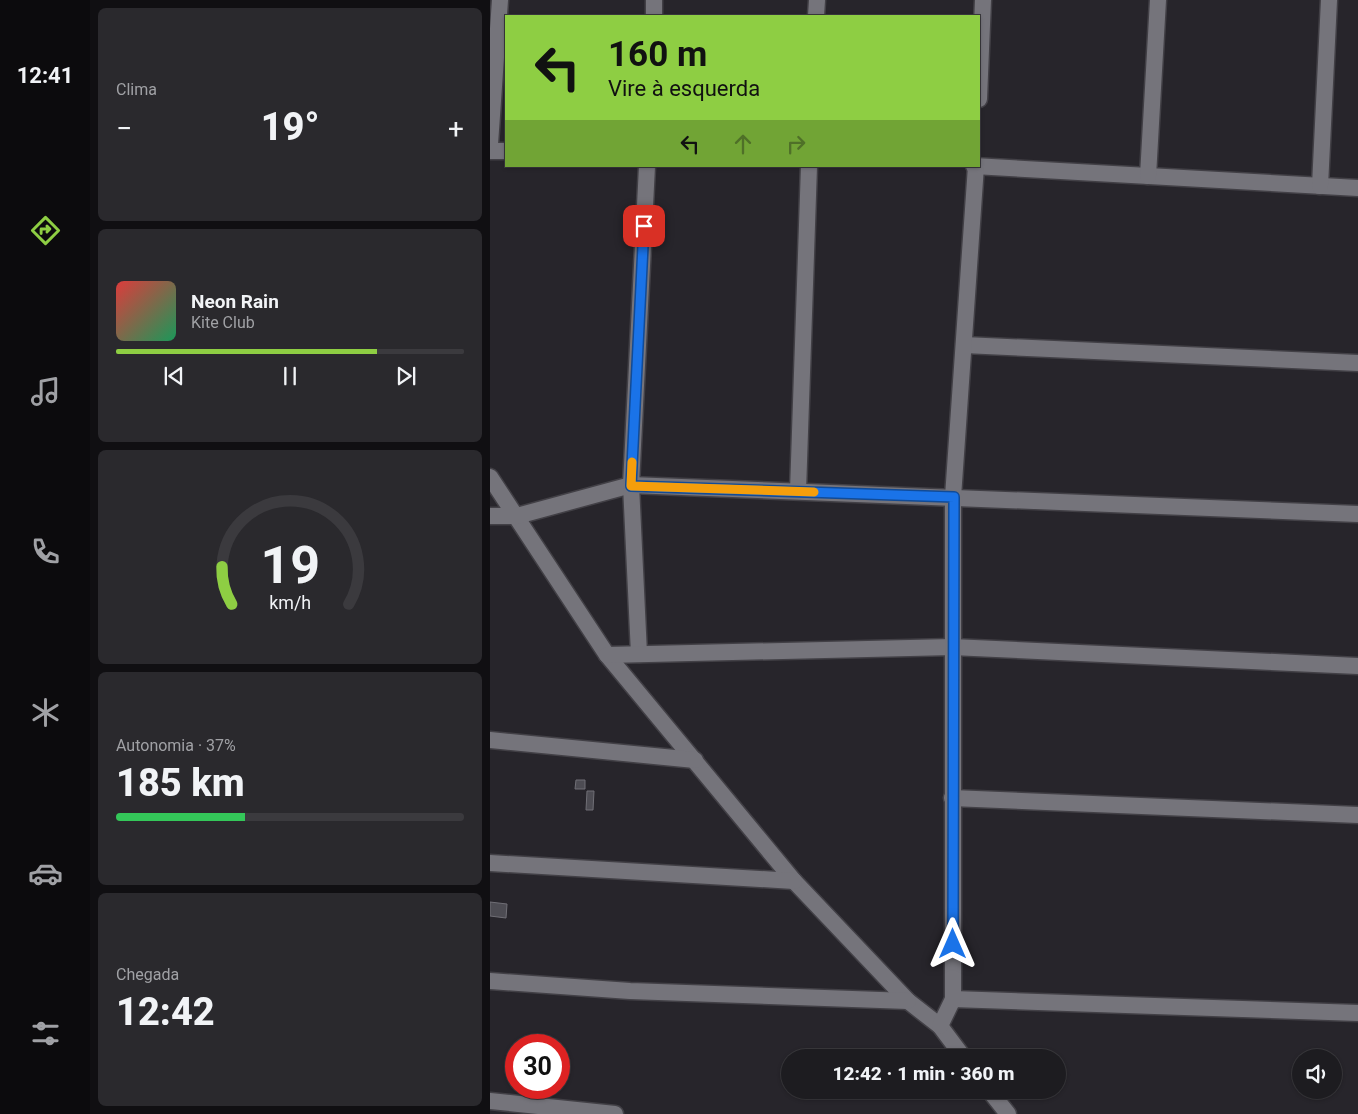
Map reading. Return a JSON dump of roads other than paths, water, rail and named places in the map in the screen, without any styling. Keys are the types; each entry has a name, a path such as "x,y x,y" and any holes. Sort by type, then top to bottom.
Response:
{"street":[{"path":"490,144 500,0"},
{"path":"654,0 654,15"},
{"path":"816,15 817,0"},
{"path":"980,74 983,0"},
{"path":"1148,176 1158,0"},
{"path":"1320,186 1330,0"},
{"path":"490,151 505,152"},
{"path":"980,166 1358,188"},
{"path":"639,654 631,486 646,167"},
{"path":"798,491 809,167"},
{"path":"940,1026 953,998 952,647 954,497 975,167"},
{"path":"964,345 1358,363"},
{"path":"490,477 607,655 794,881 908,1001 940,1026 957,1049"},
{"path":"490,516 517,516 631,486 1358,514"},
{"path":"607,655 952,647 1358,666"},
{"path":"490,740 694,760"},
{"path":"952,798 1358,815"},
{"path":"490,863 794,881"},
{"path":"490,981 630,991 908,1001"},
{"path":"953,998 1358,1013"},
{"path":"997,1099 1008,1114"},
{"path":"490,1101 605,1113"}]}
